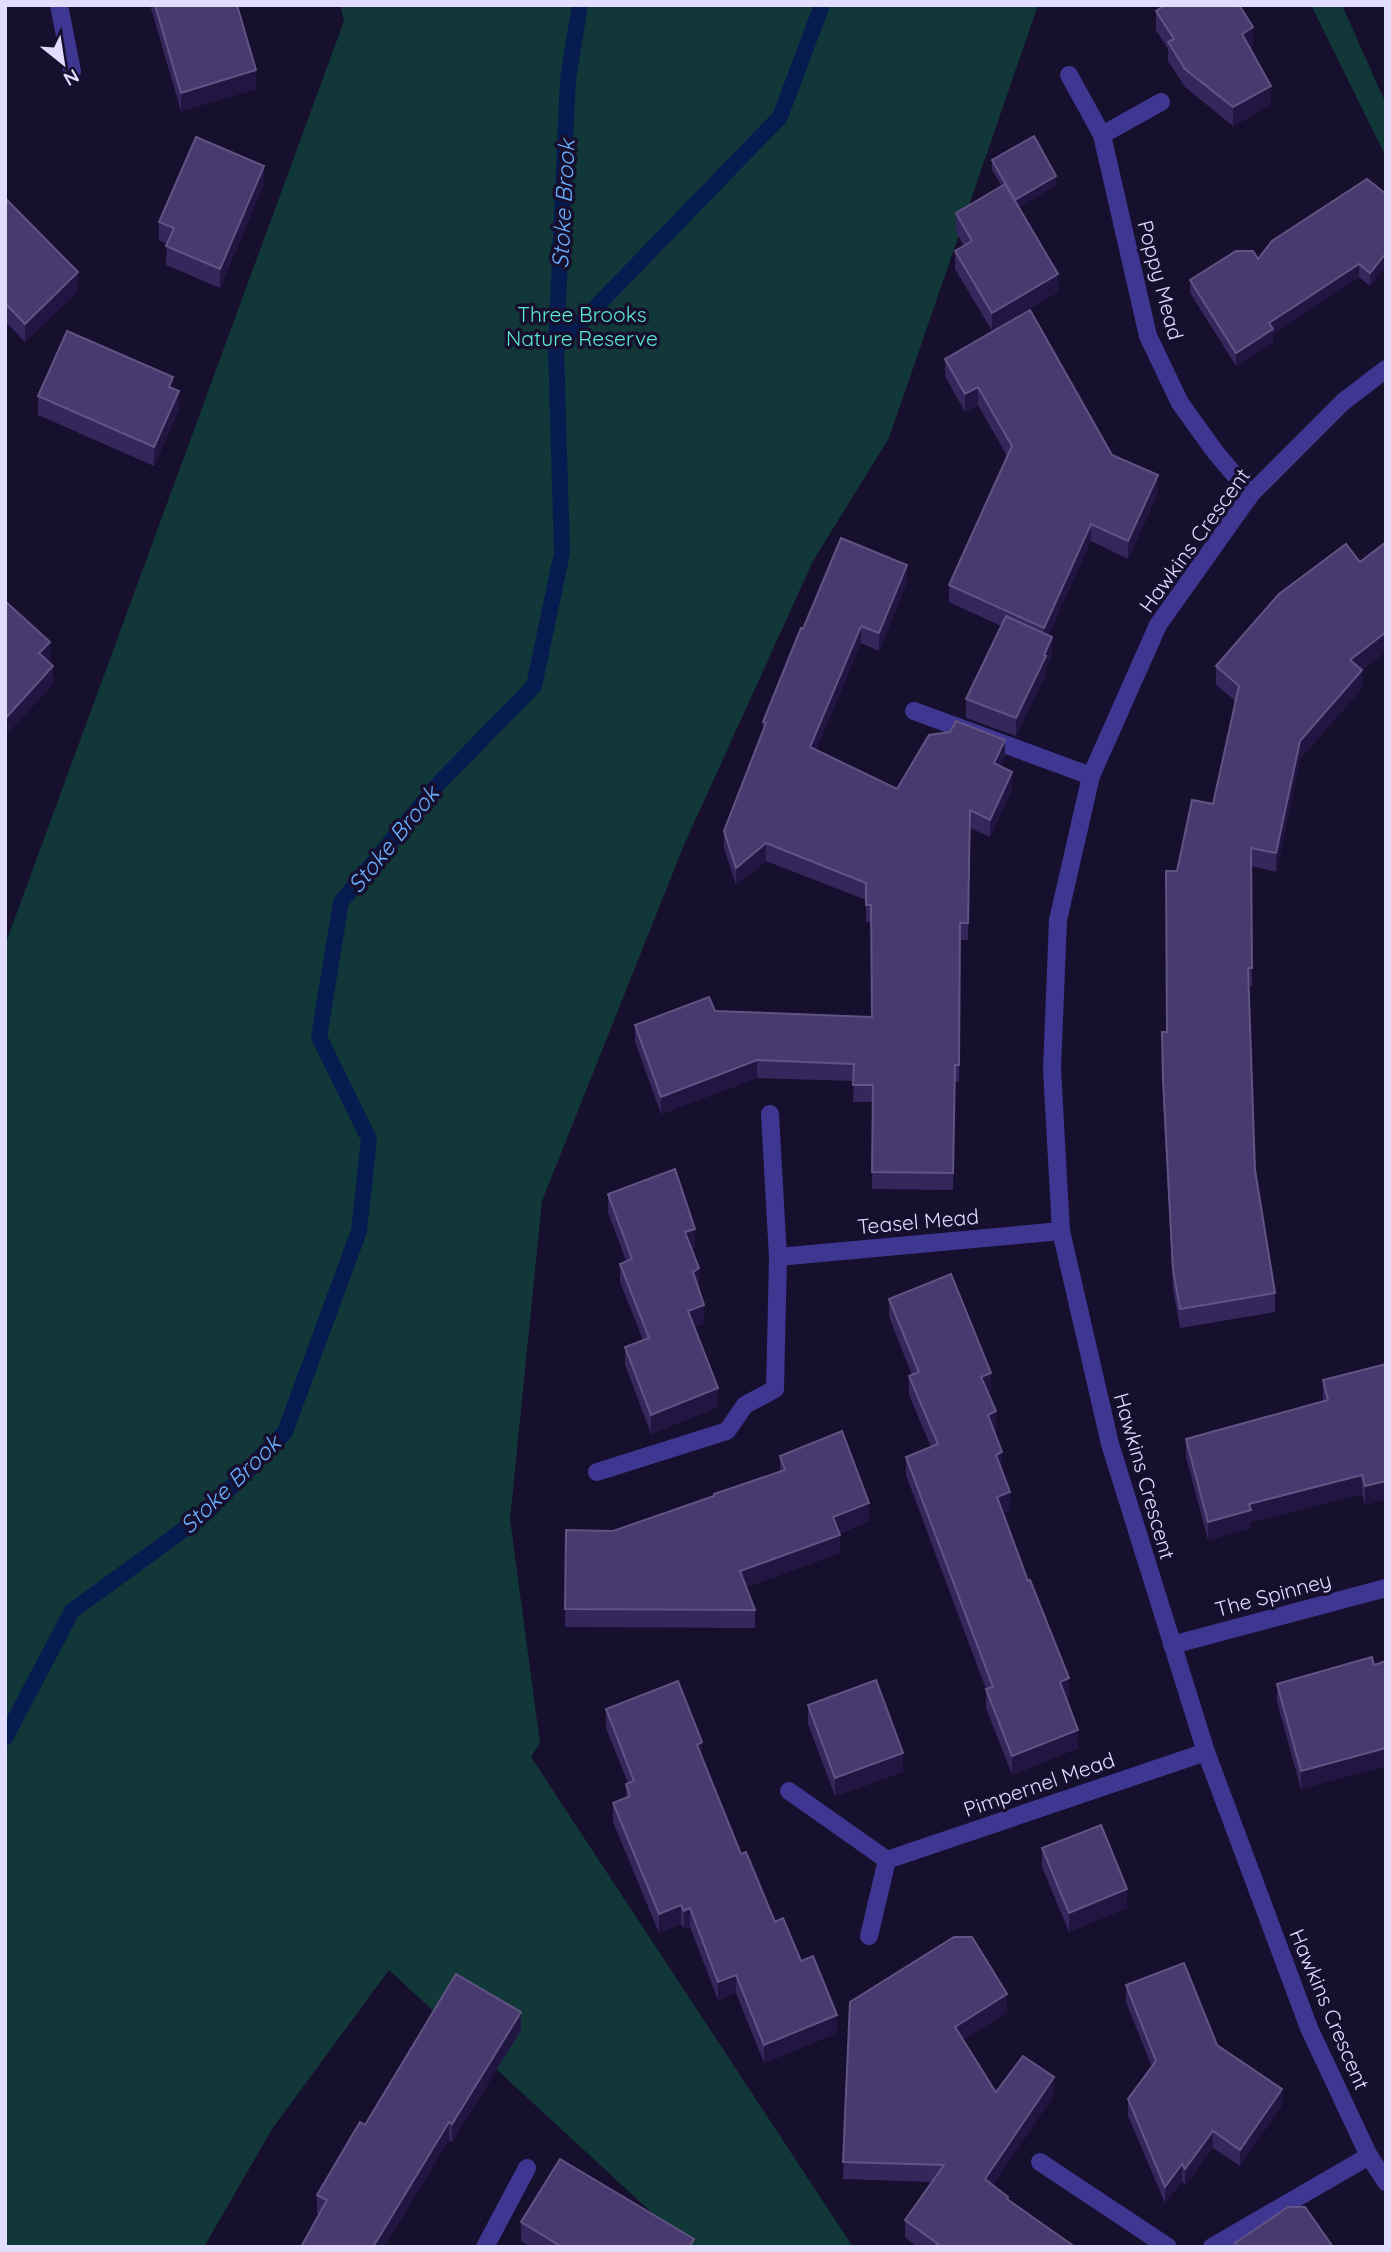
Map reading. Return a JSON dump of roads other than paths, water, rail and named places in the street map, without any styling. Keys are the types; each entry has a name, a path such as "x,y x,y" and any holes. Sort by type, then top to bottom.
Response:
{"street":[{"path":"60,5 72,71"},
{"name":"Poppy Mead","path":"1069,75 1102,135 1149,336 1180,403 1216,453 1251,494"},
{"path":"1102,135 1161,102"},
{"name":"Hawkins Crescent","path":"1386,369 1343,402 1251,494 1158,625 1091,776 1058,920 1052,1069 1061,1231 1110,1444 1206,1752 1309,2028 1369,2156 1386,2182"},
{"path":"914,711 1091,776"},
{"path":"597,1472 727,1431 745,1405 775,1390 778,1257 770,1114"},
{"name":"Teasel Mead","path":"778,1257 1061,1231"},
{"name":"The Spinney","path":"1171,1645 1386,1588"},
{"name":"Pimpernel Mead","path":"887,1860 1206,1752"},
{"path":"789,1791 887,1860 869,1936"},
{"path":"1212,2247 1369,2156"},
{"path":"1040,2162 1168,2247"},
{"path":"485,2247 527,2168"}],"waterway":[{"name":"Stoke Brook","path":"5,1738 72,1611 205,1514 285,1432 359,1231 369,1139 319,1037 341,902 440,782 534,686 562,553 556,348 568,79 580,5"},
{"path":"556,348 780,117 822,5"}],"park label":[{"name":"Three Brooks Nature Reserve","path":"582,326"}]}
